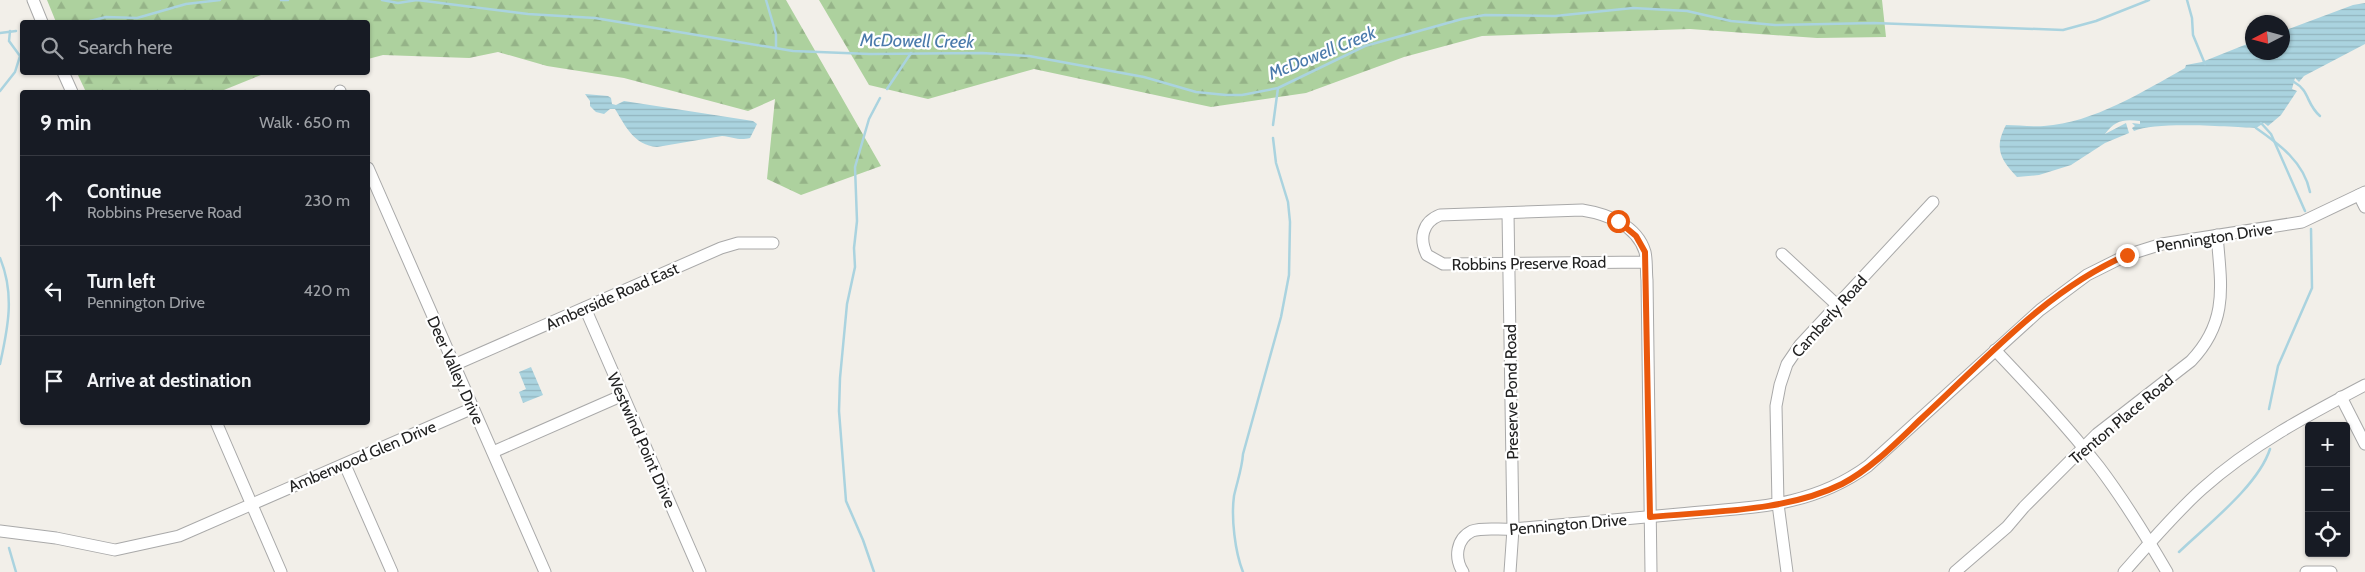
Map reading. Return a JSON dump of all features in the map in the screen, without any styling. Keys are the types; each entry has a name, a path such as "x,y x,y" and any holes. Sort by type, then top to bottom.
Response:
{"street":[{"path":"33,0 41,20"},
{"path":"64,75 71,90"},
{"name":"Deer Valley Drive","path":"370,173 545,572"},
{"path":"2362,194 2365,207"},
{"name":"Pennington Drive","path":"1463,572 1458,565 1456,552 1463,538 1473,530 1513,529 1650,517 1778,504 1812,496 1850,479 1908,431 1995,350 2063,291 2101,268 2153,246 2181,239 2302,222 2362,194"},
{"name":"Camberly Road","path":"1787,572 1778,504 1776,416 1780,385 1787,364 1797,349 1933,202"},
{"name":"Robbins Preserve Road","path":"1646,262 1443,264 1427,255 1422,239 1427,224 1440,215 1582,210 1601,213 1618,221 1636,236 1645,252 1646,262 1651,572"},
{"name":"Preserve Pond Road","path":"1508,213 1513,529 1510,572"},
{"name":"Trenton Place Road","path":"1956,572 2007,527 2024,506 2082,448 2130,408 2191,362 2210,337 2218,315 2222,291 2217,234"},
{"name":"Amberside Road East","path":"454,365 721,248 738,243 773,243"},
{"path":"1782,254 1837,306"},
{"name":"Westwind Point Drive","path":"584,308 700,572"},
{"path":"1995,350 2056,415 2115,490 2168,572"},
{"path":"2124,572 2202,488 2241,457 2270,437 2365,385"},
{"path":"493,452 622,395"},
{"path":"2341,398 2365,444"},
{"name":"Amberwood Glen Drive","path":"0,531 56,538 115,550 179,536 473,408"},
{"path":"217,425 281,572"},
{"path":"345,465 392,572"},
{"path":"2306,572 2331,572"}],"green space":[{"path":"47,0 786,0 881,166 801,195 767,179 775,99 748,111 624,78 547,66 498,52 469,58 383,55 370,58 370,20 55,20"},
{"path":"819,0 1882,0 1886,37 1817,38 1690,29 1482,36 1404,57 1306,93 1211,107 1034,69 928,99 869,85"},
{"path":"78,75 261,75 224,90 85,90"}],"water":[{"path":"2365,3 2365,44 2304,76 2299,82 2295,78 2292,89 2297,91 2281,115 2268,126 2264,123 2256,128 2175,125 2144,128 2134,131 2132,128 2135,126 2132,123 2140,124 2140,121 2129,120 2116,123 2105,134 2126,123 2129,133 2105,143 2071,165 2039,175 2017,177 2003,159 2000,140 2006,125 2044,126 2081,119 2118,105 2185,68 2186,65 2202,62 2245,45 2245,60 2290,60 2290,28 2353,5"},
{"path":"585,94 608,96 611,98 612,104 616,105 624,101 753,121 757,124 750,138 746,139 722,136 657,147 649,146 642,143 632,134 615,109 610,109 604,114 596,112 590,106 590,101"},
{"path":"531,367 543,395 523,403 519,392 526,389 519,372"}],"waterway":[{"name":"McDowell Creek","path":"94,20 106,17 137,18 186,4 220,0"},
{"name":"McDowell Creek","path":"281,0 288,0"},
{"name":"McDowell Creek","path":"382,0 398,3 417,0 528,14 595,18 793,51 870,54 982,53 1029,56 1144,77 1196,92 1226,95 1242,95 1278,88 1365,46 1462,19 1485,15 1555,16 1633,8 1687,11 1731,21 1775,25 1874,23 2063,30 2096,21 2149,0"},
{"path":"766,0 776,34 776,48"},
{"path":"2187,0 2192,18 2193,35 2205,64"},
{"path":"0,91 15,72 20,56 9,41 10,31"},
{"name":"McDowell Creek","path":"0,33 16,31"},
{"path":"887,89 911,53"},
{"path":"2294,82 2303,89 2312,107 2320,116"},
{"path":"1273,125 1278,88"},
{"path":"874,572 863,540 846,501 839,411 847,304 855,267 854,248 857,221 855,167 869,119 880,98"},
{"path":"2261,123 2271,134 2305,211"},
{"path":"2256,128 2282,147 2296,163 2307,181 2310,192"},
{"path":"1243,572 1234,535 1234,496 1243,454 1281,317 1289,275 1290,222 1288,202 1276,163 1273,138"},
{"path":"2269,409 2278,366 2312,288 2311,229"},
{"path":"0,258 5,271 9,298 9,311 0,364"},
{"path":"2179,552 2243,491 2255,477 2270,449"},
{"path":"9,548 16,572"}],"route":[{"path":"1618,221 1636,236 1645,252 1650,517 1751,507 1797,500 1818,494 1841,484 1868,466 2010,336 2063,291 2087,275 2127,255"}]}
